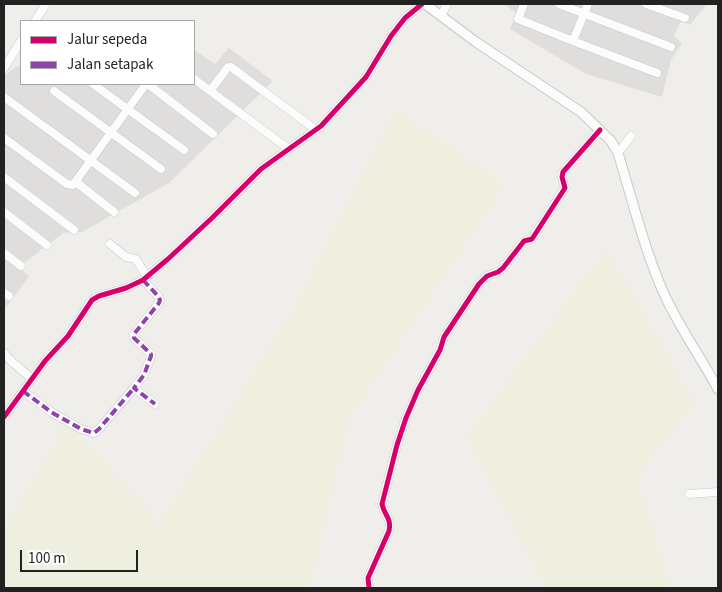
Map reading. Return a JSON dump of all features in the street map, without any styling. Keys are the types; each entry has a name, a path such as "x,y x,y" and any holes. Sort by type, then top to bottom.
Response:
{"street":[{"path":"36,20 46,4"},
{"path":"4,417 45,361 68,336 92,300 98,296 126,288 145,279 199,230 261,169 321,126 366,77 391,36 405,18 424,4 476,42 582,112 616,147 648,251 664,294 672,312 718,390"},
{"path":"441,16 447,4"},
{"path":"524,4 518,19 657,73"},
{"path":"559,4 671,47"},
{"path":"573,41 588,4"},
{"path":"646,4 685,18"},
{"path":"4,68 20,43"},
{"path":"210,91 228,67 231,67 316,130"},
{"path":"195,80 289,149"},
{"path":"94,85 184,150"},
{"path":"4,138 72,186 146,85"},
{"path":"148,85 214,134"},
{"path":"54,91 161,169"},
{"path":"4,97 135,193"},
{"path":"369,588 368,578 389,531 389,518 382,504 397,445 418,390 440,350 444,336 479,284 487,276 503,268 524,241 532,239 564,188 563,172 600,130"},
{"path":"618,153 631,136"},
{"path":"4,177 74,230"},
{"path":"76,182 114,212"},
{"path":"4,212 47,245"},
{"path":"23,391 51,412 81,429 94,433 144,375 151,354 134,338 134,334 160,300 145,279 136,259 126,257 110,244"},
{"path":"4,253 21,266"},
{"path":"4,353 32,379"},
{"path":"134,388 155,404"},
{"path":"689,494 718,492"}],"shaded area":[{"path":"504,4 707,4 690,25 681,21 674,36 682,43 671,60 662,97 586,74 510,29 516,13"},
{"path":"229,48 273,81 169,183 82,232 63,233 19,267 29,276 4,310 4,75 20,65 20,85 195,85 195,51 215,64"}],"green space":[{"path":"395,110 505,185 351,414 309,588 4,588 4,529 66,422 160,522 291,313"},
{"path":"606,248 695,403 637,477 670,588 546,588 467,437"}],"marked path":[{"path":"143,280 160,300 134,334 134,338 151,354 144,375 134,388 155,404"},
{"path":"23,391 51,412 81,429 94,433 134,388"}],"cycle path":[{"path":"4,417 45,361 68,336 92,300 143,280 212,218 261,169 321,126 366,77 391,36 405,18 422,4"},
{"path":"369,588 368,578 390,527 382,504 397,445 418,390 440,350 444,337 479,284 487,276 503,268 524,241 532,239 565,188 562,177 563,172 600,130"}]}
